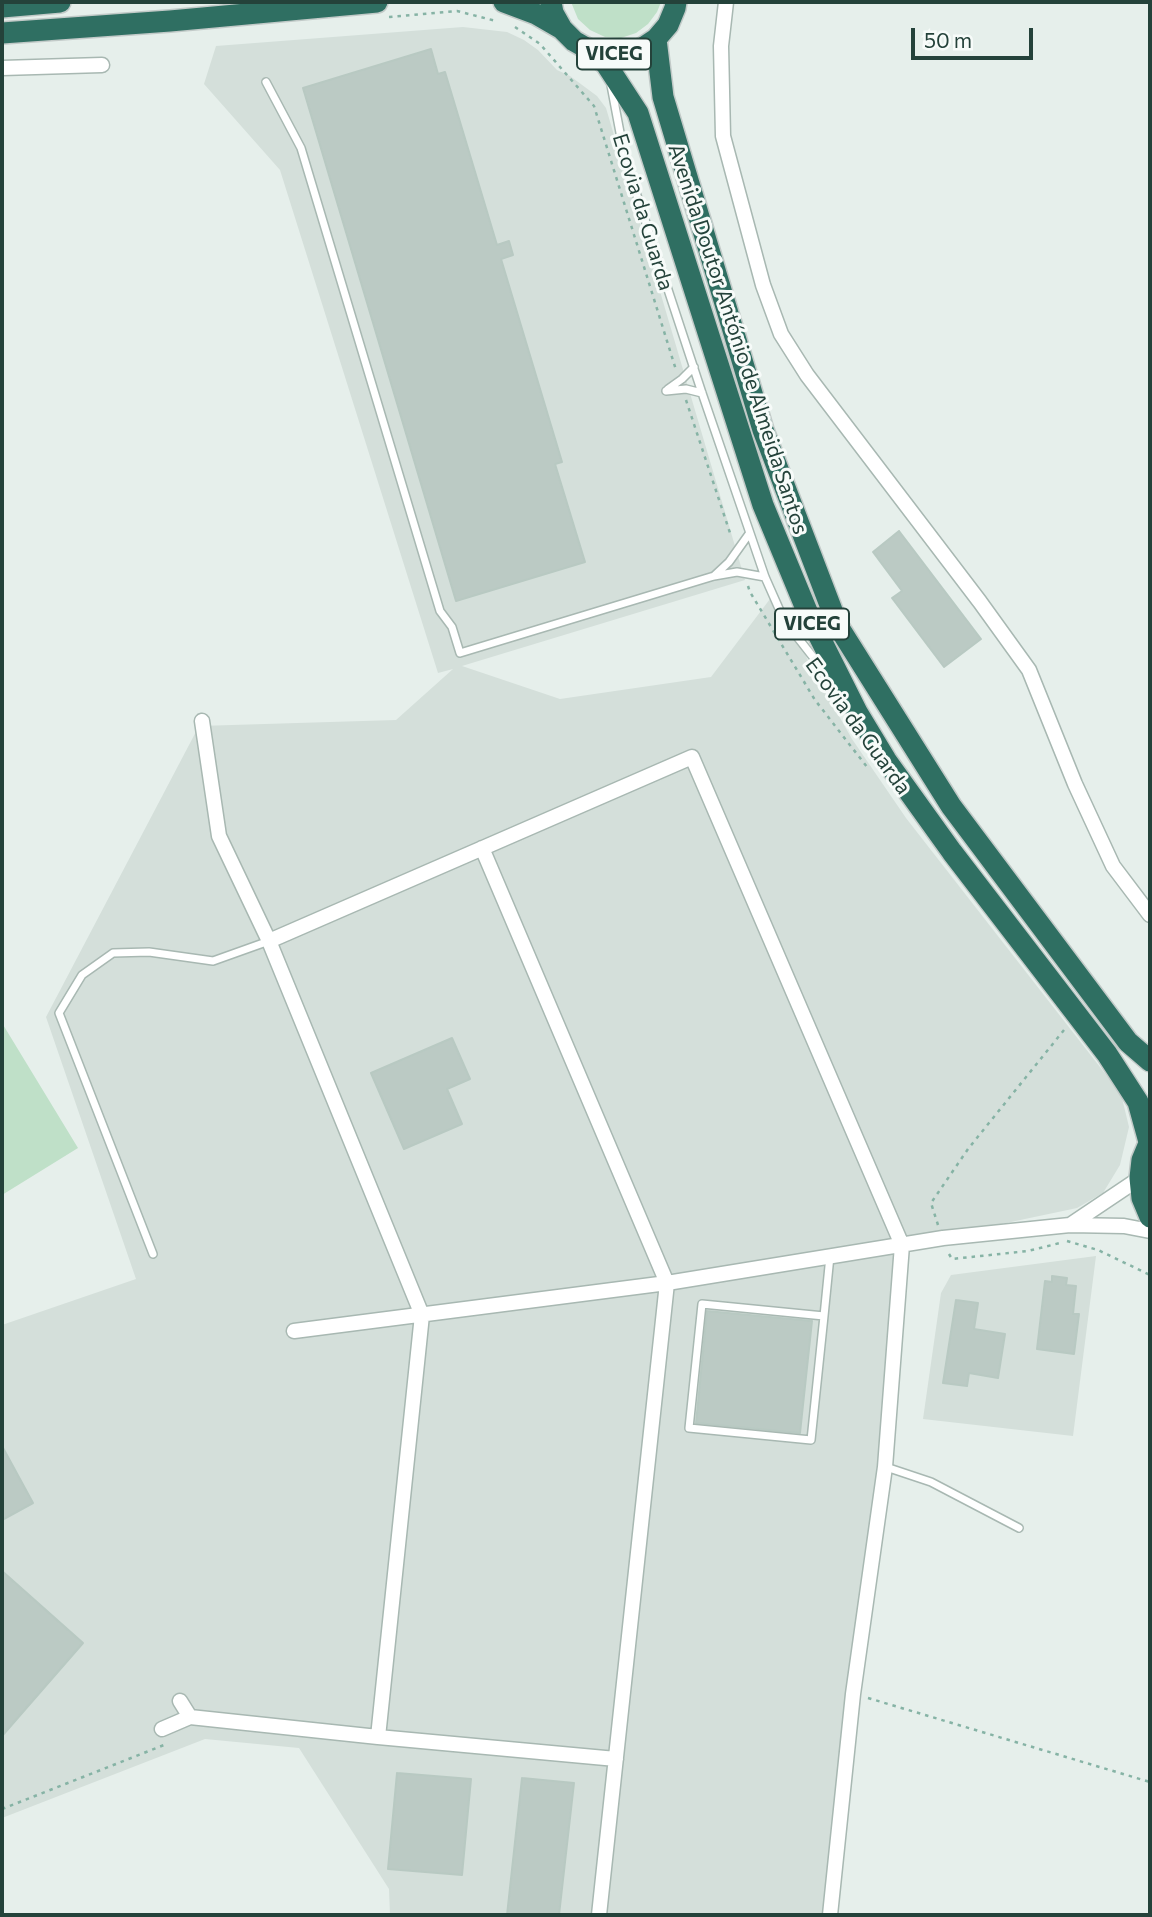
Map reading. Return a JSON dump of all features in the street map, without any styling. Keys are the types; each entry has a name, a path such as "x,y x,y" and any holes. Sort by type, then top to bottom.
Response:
{"highway":[{"path":"2,6 60,2"},
{"path":"2,33 377,2"},
{"name":"Avenida Doutor António de Almeida Santos","path":"551,2 562,29"},
{"name":"VICEG","path":"588,50 624,54 641,49 668,25 676,2"},
{"name":"Avenida Doutor António de Almeida Santos","path":"500,11 536,14 562,29 606,64 638,113 763,505 808,616 857,712 886,760 952,852 1107,1054 1138,1102 1150,1142"},
{"name":"Avenida Doutor António de Almeida Santos","path":"656,38 663,97 763,430 838,626 951,806 1128,1042 1150,1061"},
{"path":"1150,1142 1142,1160 1140,1178 1142,1198 1150,1217"}],"street":[{"path":"726,2 721,46 723,136 763,285 781,334 807,376 1029,670 1075,785 1113,866 1150,915"},
{"path":"2,68 102,65"},
{"path":"202,721 219,836 269,941 422,1315 378,1737"},
{"path":"269,941 692,757 902,1245 885,1467 853,1694 830,1915"},
{"path":"482,848 667,1283 599,1915"},
{"path":"1070,1225 1140,1178"},
{"path":"294,1331 667,1283 943,1238 1070,1225 1124,1226 1150,1231"},
{"path":"180,1701 190,1717"},
{"path":"162,1729 190,1717 616,1759"}],"lane":[{"path":"606,64 617,107 625,159 765,577 784,620 857,712"},
{"path":"266,82 301,148 440,611 452,627 460,653 713,576 737,572 765,577"},
{"path":"694,367 666,391 702,393"},
{"path":"713,576 729,562 749,534"},
{"path":"153,1254 59,1013 82,975 113,953 149,952 213,961 269,941"},
{"path":"824,1316 702,1304 689,1428 811,1440 824,1316 830,1256"},
{"path":"885,1467 931,1482 1019,1528"}],"path":[{"path":"457,11 500,11"},
{"name":"Ecovia da Guarda","path":"510,24 540,44 594,106 680,381"},
{"path":"682,390 736,552"},
{"name":"Ecovia da Guarda","path":"744,573 750,592 815,700 874,776"},
{"path":"1067,1026 968,1149 930,1203 952,1259 1028,1251 1067,1241 1098,1250 1150,1275"},
{"path":"853,1694 1150,1782"},
{"path":"2,1809 163,1747 190,1717"}],"shaded area":[{"path":"463,27 507,32 524,40 557,70 597,96 606,108 745,580 462,666 560,699 711,677 776,591 810,665 852,739 906,818 1121,1094 1129,1127 1120,1165 1103,1193 1077,1208 902,1245 830,1915 390,1915 389,1889 299,1748 205,1739 2,1818 2,1325 136,1279 46,1017 199,726 396,720 453,669 438,673 280,170 204,84 216,46"},
{"path":"1096,1256 1073,1436 923,1419 941,1293 951,1275"}],"green space":[{"path":"571,2 661,2 648,24 636,33 621,38 605,37 590,30 578,19"},
{"path":"2,1023 78,1148 2,1195"}],"building":[{"path":"431,49 438,74 445,72 497,245 509,241 513,255 501,259 562,462 555,464 585,562 456,601 303,88"},
{"path":"899,531 981,639 944,667 892,598 902,591 873,552"},
{"path":"452,1038 470,1079 447,1089 462,1124 404,1149 371,1073"},
{"path":"1052,1276 1067,1278 1066,1285 1076,1286 1073,1314 1079,1314 1074,1354 1037,1349 1045,1281 1052,1282"},
{"path":"956,1300 978,1303 974,1329 1005,1334 998,1378 969,1373 967,1386 943,1383"},
{"path":"707,1311 812,1321 800,1433 696,1423"},
{"path":"2,1446 33,1503 2,1520"},
{"path":"2,1571 83,1643 2,1736"},
{"path":"397,1773 471,1779 462,1875 388,1869"},
{"path":"522,1778 574,1783 559,1915 507,1915"}]}
